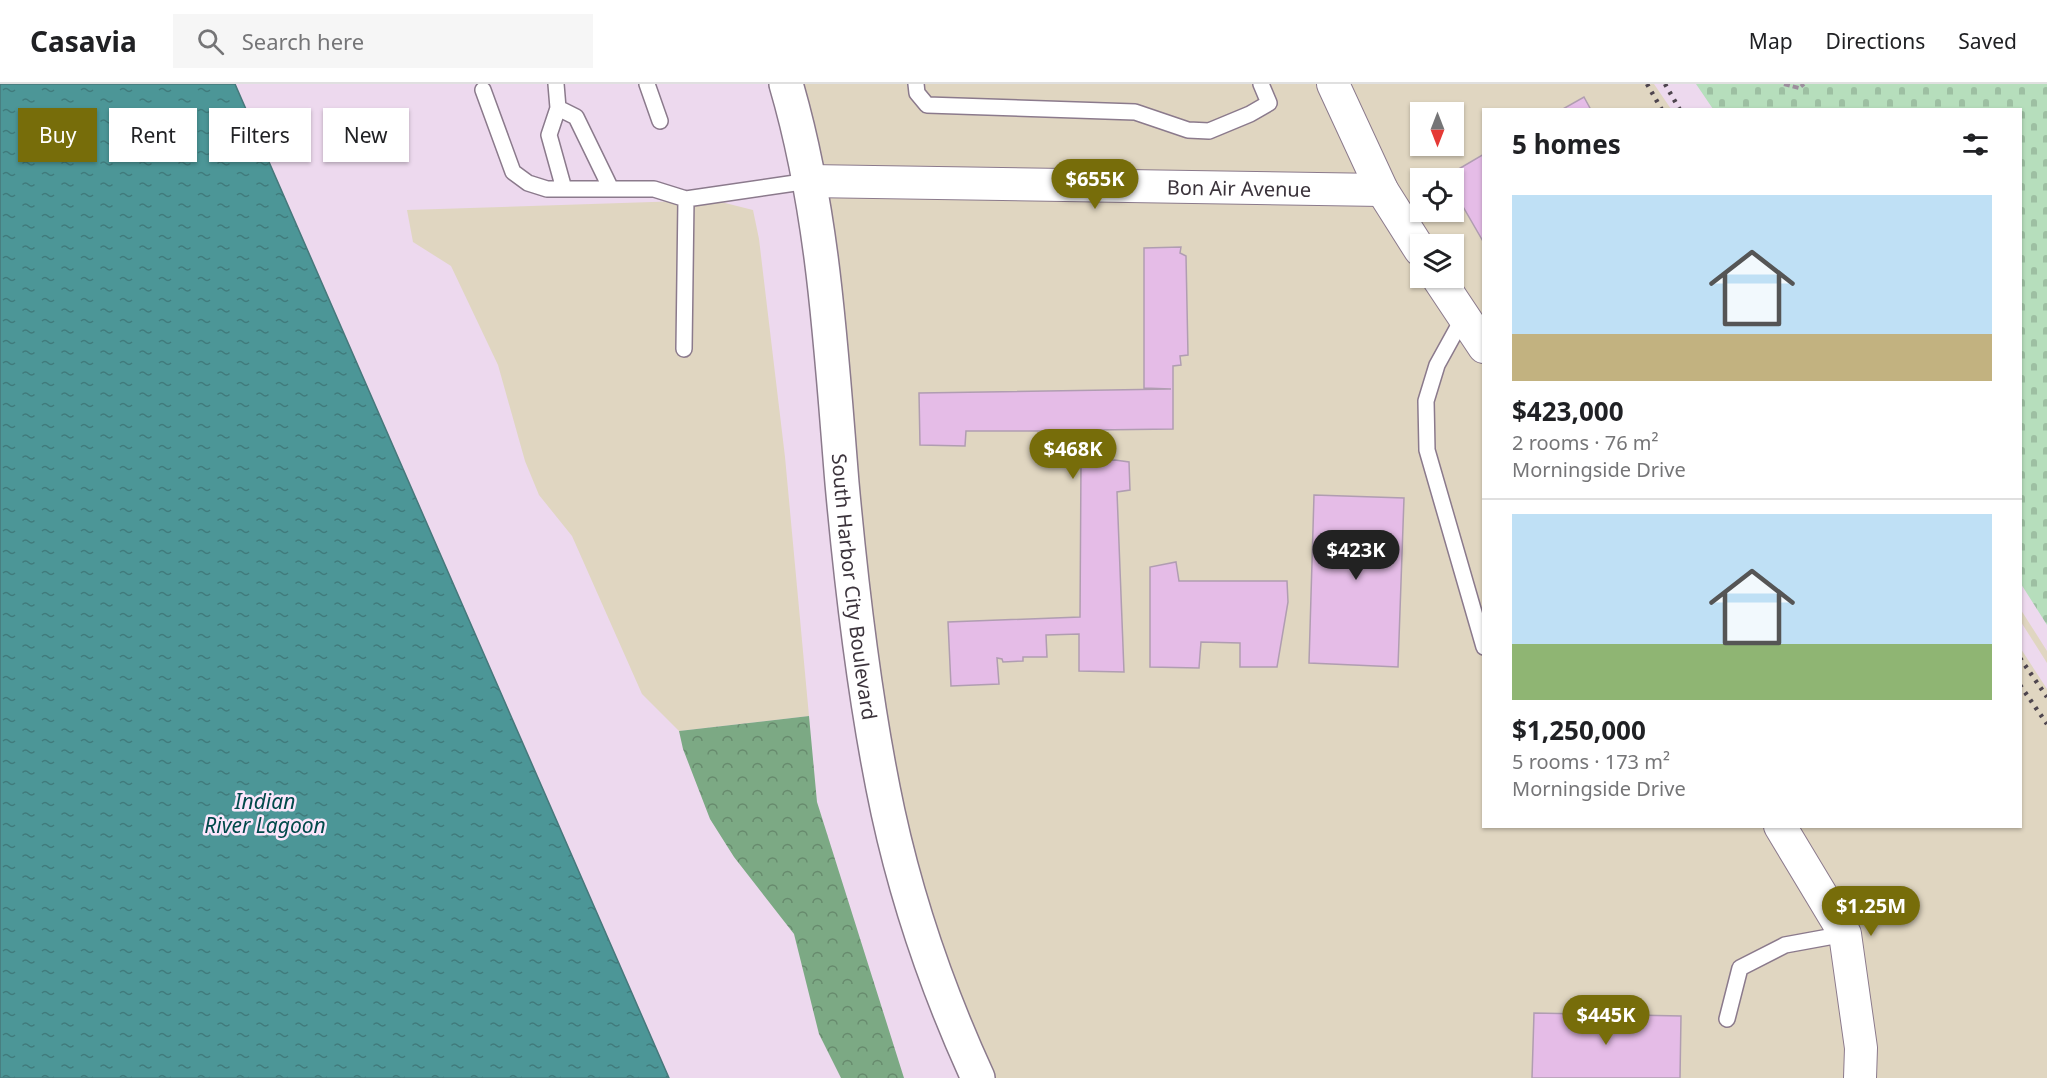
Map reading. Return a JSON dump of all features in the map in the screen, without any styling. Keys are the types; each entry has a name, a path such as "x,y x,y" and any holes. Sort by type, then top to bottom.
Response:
{"main road":[{"name":"South Harbor City Boulevard","path":"786,84 809,181 825,290 861,645 882,782 907,887 931,964 978,1078"}],"street":[{"path":"1333,84 1382,190 1410,234"},
{"name":"Bon Air Avenue","path":"809,181 1382,190"},
{"path":"1445,288 1482,344"},
{"path":"1781,828 1845,934 1861,1048 1860,1078"}],"lane":[{"path":"556,84 558,108 549,135 564,189"},
{"path":"647,84 660,121"},
{"path":"916,84 917,93 927,105 1135,112 1188,130 1209,131 1250,114 1269,103 1261,84"},
{"path":"483,90 513,172 528,183 547,189 654,189 686,199 809,181"},
{"path":"558,108 576,117 611,189"},
{"path":"684,349 686,199"},
{"path":"1464,316 1437,365 1426,401 1427,450 1482,640"},
{"path":"1727,1019 1740,968 1785,945 1845,934"}],"path":[{"path":"1784,84 1799,88 1804,84"}],"shaded area":[{"path":"768,84 1654,84 1670,108 1482,108 1482,828 2022,828 2022,651 2047,689 2047,1078 969,1078 913,948 797,185"},
{"path":"713,200 753,210 759,239 785,457 809,716 679,731 642,694 572,536 539,495 525,461 498,365 451,266 413,242 407,210"},
{"path":"2022,612 2047,651 2047,663 2022,624"}],"green space":[{"path":"1696,84 2047,84 2047,625 2022,586 2022,108 1712,108"},
{"path":"809,716 817,802 904,1078 841,1078 819,1034 794,934 734,857 710,819 683,749 679,731"}],"water":[{"name":"Indian River Lagoon","path":"0,84 235,84 245,108 209,108 209,162 269,162 669,1078 0,1078"}],"building":[{"path":"1584,97 1590,108 1565,108"},
{"path":"1482,155 1482,240 1464,208 1464,168 1460,168"},
{"path":"1181,247 1180,253 1186,256 1188,355 1180,356 1181,365 1173,366 1173,429 1095,430 1095,461 1129,462 1130,490 1117,492 1124,672 1079,671 1079,634 1046,635 1047,657 1023,657 1023,661 1003,662 1002,659 997,658 999,684 951,686 948,622 1080,617 1081,464 1077,465 1077,431 966,431 965,446 920,445 919,393 1171,389 1144,388 1144,248"},
{"path":"1314,495 1404,498 1398,667 1309,663"},
{"path":"1176,562 1179,581 1287,581 1288,602 1277,667 1240,667 1240,643 1201,642 1199,668 1150,667 1150,567"},
{"path":"1534,1013 1681,1016 1680,1078 1532,1078"}],"railway":[{"path":"1647,84 1661,108"},
{"path":"1665,84 1679,108"},
{"path":"2022,661 2047,697"},
{"path":"2022,688 2047,724"}]}
